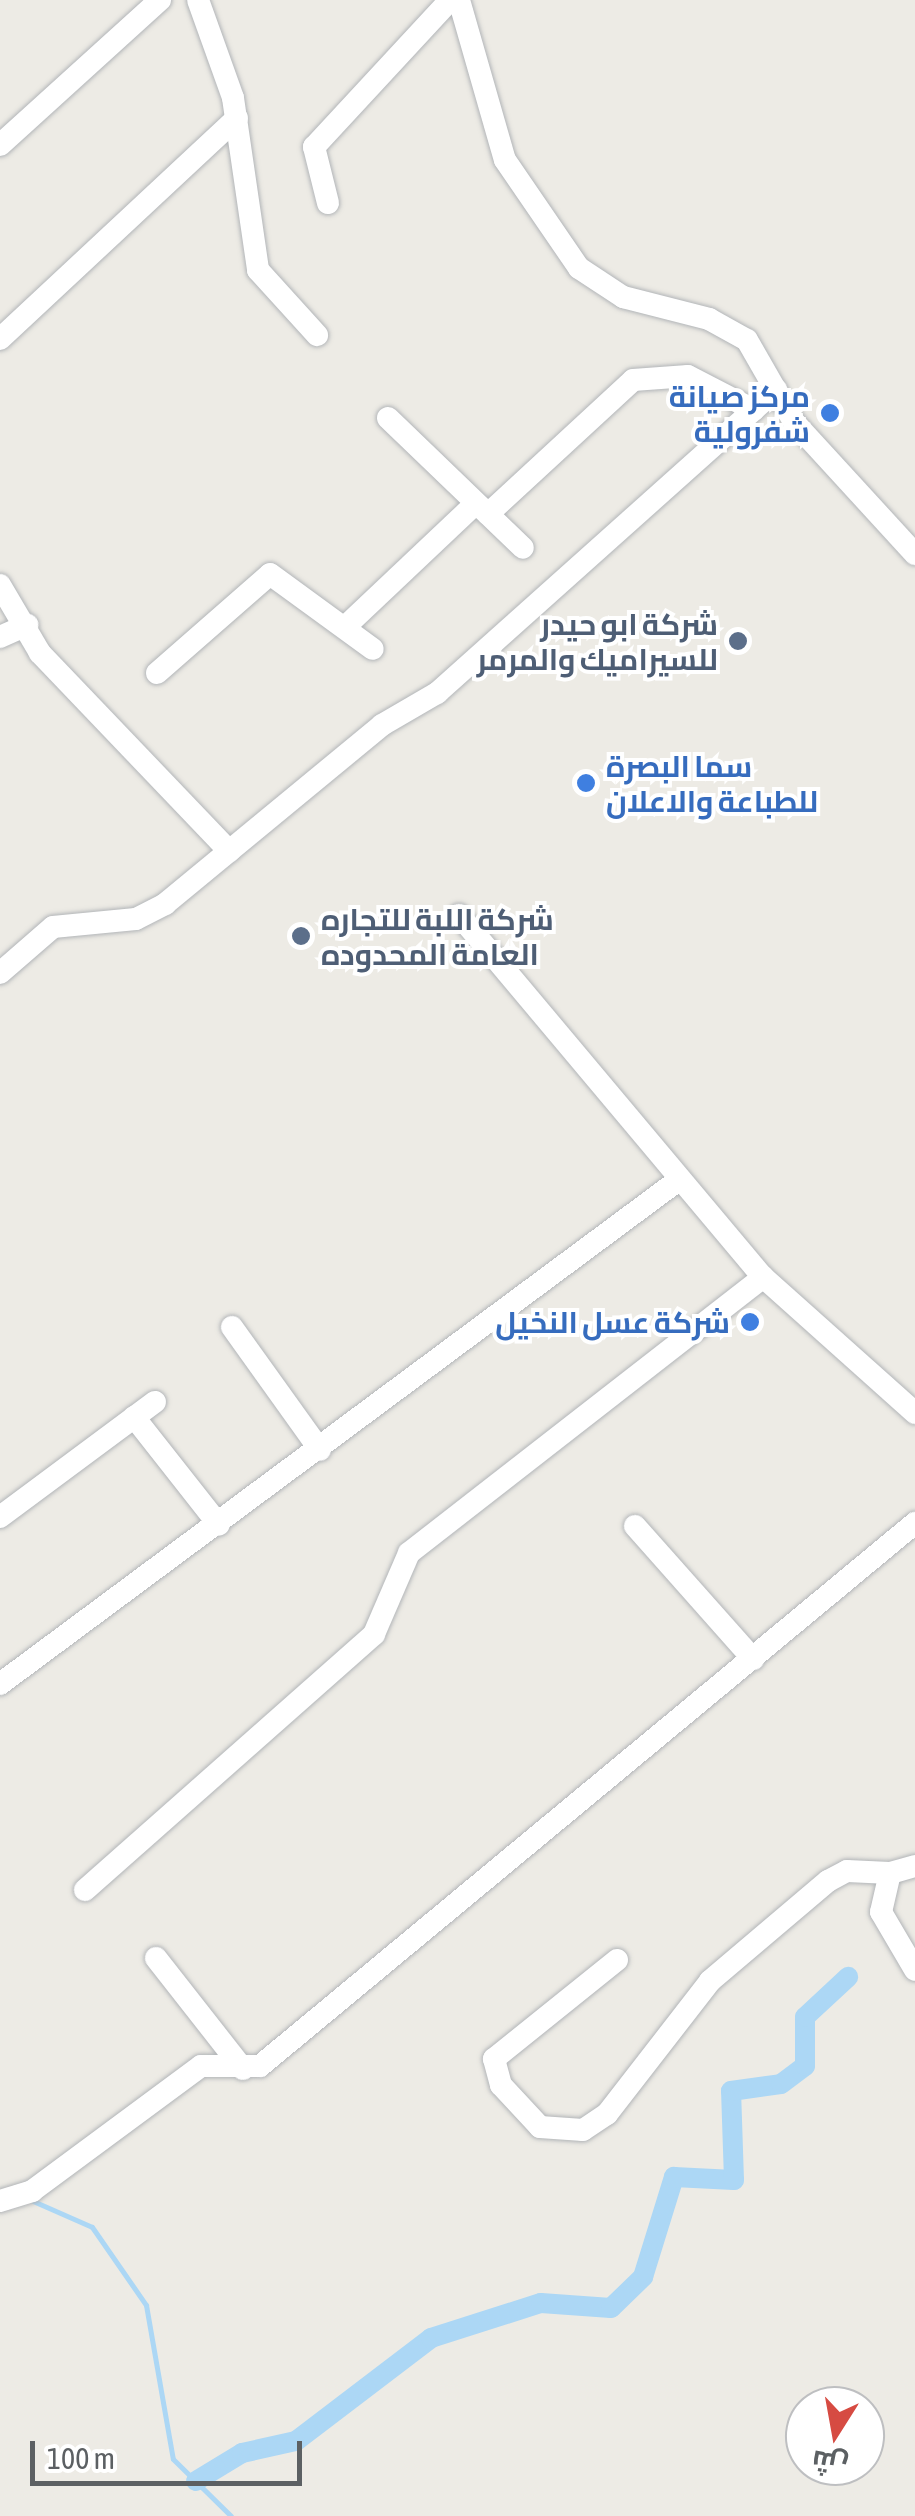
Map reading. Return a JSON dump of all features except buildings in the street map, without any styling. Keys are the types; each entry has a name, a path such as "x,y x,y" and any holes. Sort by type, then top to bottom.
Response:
{"street":[{"path":"0,144 160,0"},
{"path":"198,0 236,118 258,270 317,335"},
{"path":"328,203 314,147 450,0"},
{"path":"459,0 505,160 579,268 623,297 730,328 762,357 794,422 915,554"},
{"path":"0,340 236,118"},
{"path":"346,627 633,380 688,376 754,410"},
{"path":"0,973 53,927 156,910 391,719 437,693 776,390"},
{"path":"388,418 523,548"},
{"path":"157,673 270,574 372,649"},
{"path":"0,585 40,652 229,851"},
{"path":"0,638 27,625"},
{"path":"459,915 676,1182 763,1277 915,1412"},
{"path":"0,1684 676,1182"},
{"path":"85,1890 374,1634 409,1553 763,1277"},
{"path":"232,1326 320,1450"},
{"path":"0,1517 155,1402"},
{"path":"134,1418 219,1525"},
{"path":"0,2201 32,2191 200,2066 260,2066 915,1523"},
{"path":"635,1526 752,1659"},
{"path":"617,1960 500,2046 494,2072 540,2127 583,2130 607,2114 710,1981 828,1881 847,1871 890,1873 915,1866"},
{"path":"890,1873 881,1912 915,1970"},
{"path":"156,1958 243,2069"}],"waterway":[{"path":"196,2481 242,2453 296,2441 431,2338 541,2303 611,2308 643,2277 674,2177 734,2180 731,2091 781,2084 805,2066 805,2017 848,1977"},
{"path":"33,2201 92,2227 146,2305 173,2459 231,2516"}],"place":[{"name":"مركز صيانة شفرولية","path":"830,413"},
{"name":"شركة ابو حيدر للسيراميك والمرمر","path":"738,641"},
{"name":"سما البصرة للطباعة والاعلان","path":"586,783"},
{"name":"شركة اللبة للتجاره العامة المحدوده","path":"301,936"},
{"name":"شركة عسل النخيل","path":"750,1322"}]}
